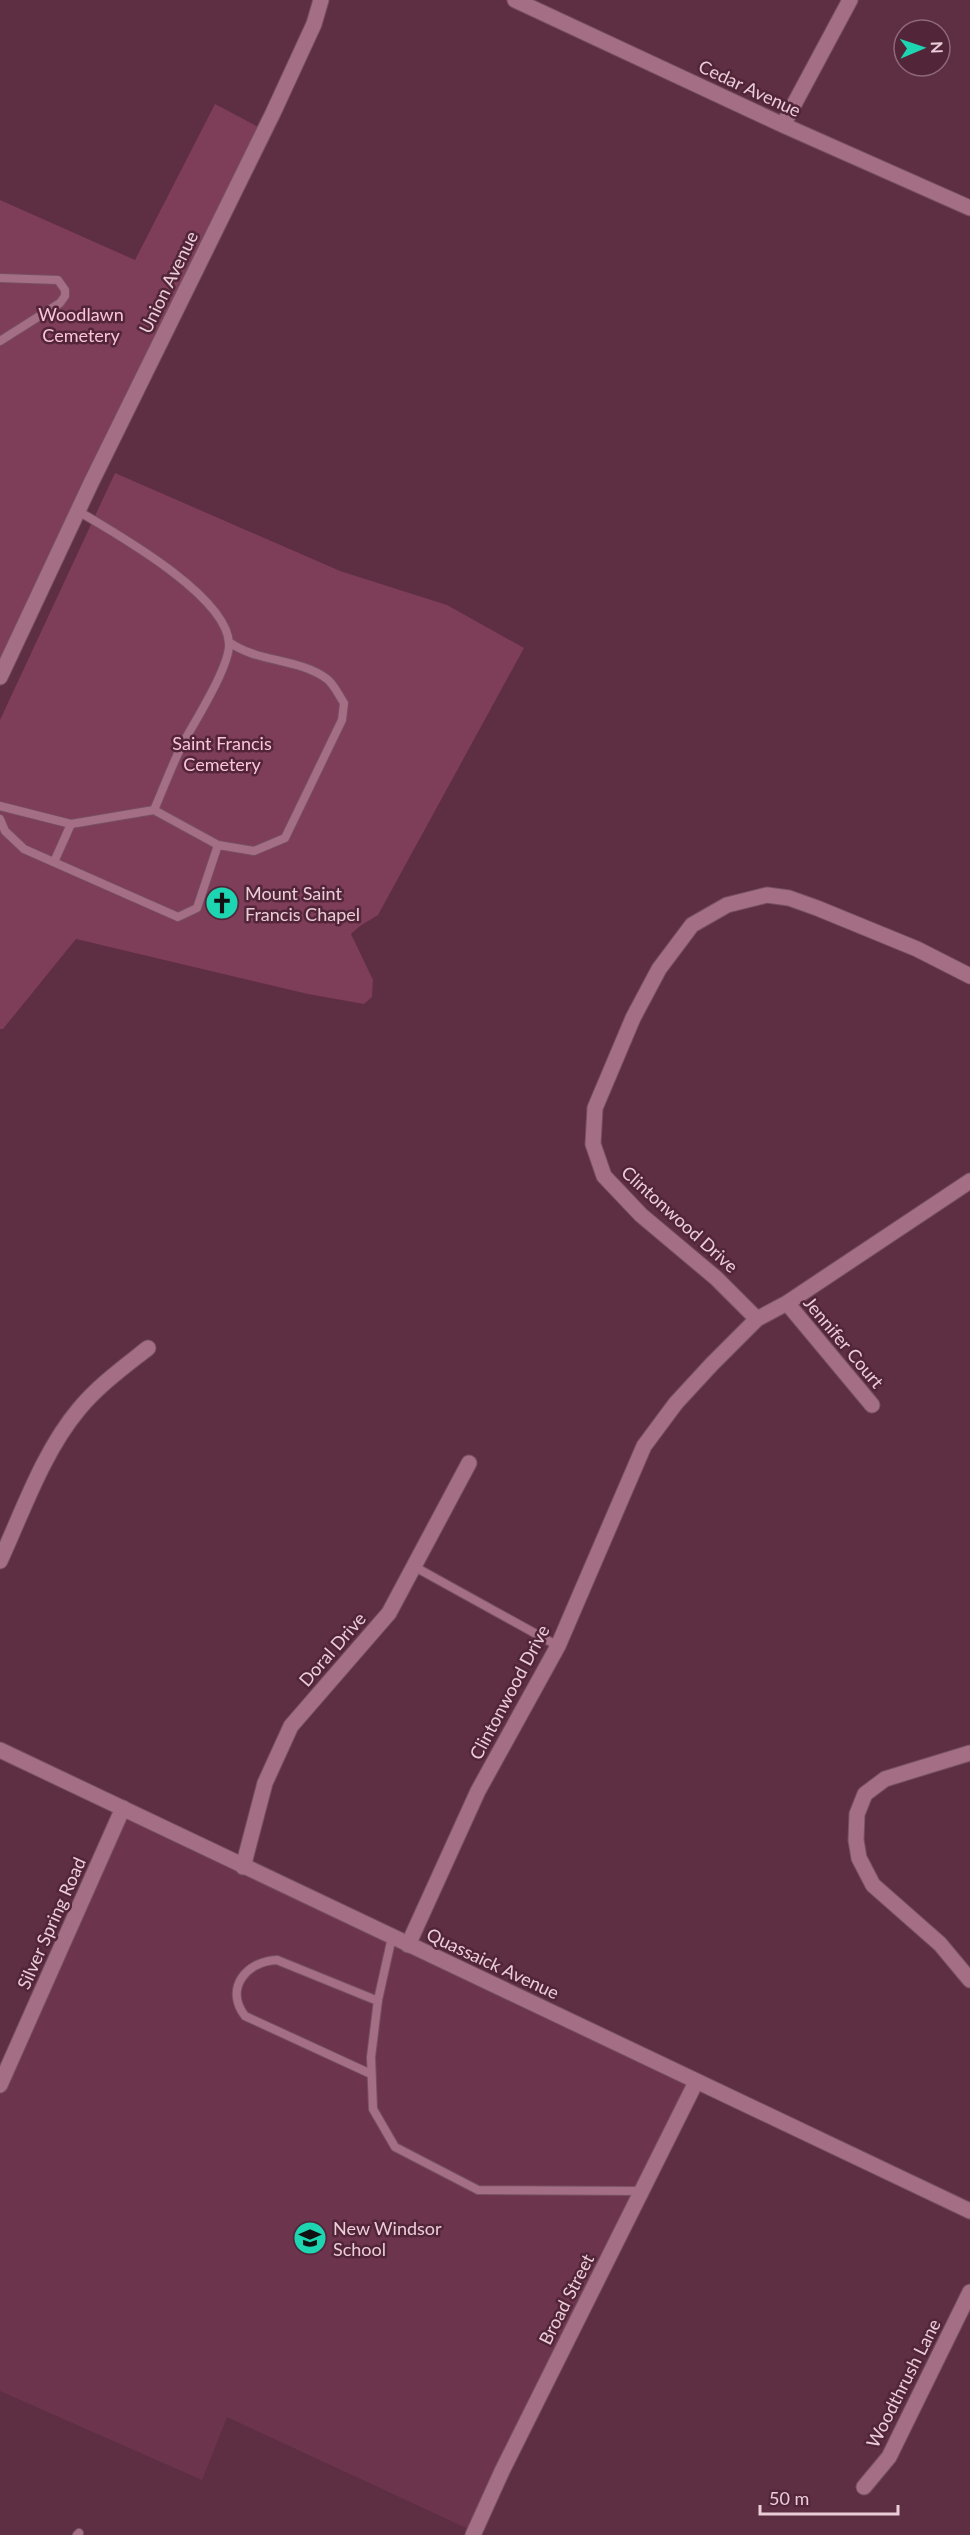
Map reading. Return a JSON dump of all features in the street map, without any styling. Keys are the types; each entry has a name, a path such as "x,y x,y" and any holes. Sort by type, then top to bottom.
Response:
{"street":[{"name":"Union Avenue","path":"0,676 269,121 314,24 321,0"},
{"path":"783,125 850,0"},
{"name":"Cedar Avenue","path":"520,1 783,125 970,208"},
{"name":"Clintonwood Drive","path":"757,1320 716,1278 641,1215 604,1176 593,1144 595,1108 633,1018 659,969 692,925 727,904 767,895 789,898 817,908 917,949 970,976"},
{"name":"Clintonwood Drive","path":"408,1945 478,1791 558,1646 644,1446 676,1403 757,1320 787,1303 970,1181"},
{"name":"Jennifer Court","path":"787,1303 872,1406"},
{"path":"0,1561 40,1474 78,1410 101,1385 148,1348"},
{"name":"Doral Drive","path":"243,1867 265,1783 291,1726 389,1613 469,1463"},
{"name":"Quassaick Avenue","path":"0,1750 696,2082 969,2207"},
{"path":"970,1753 885,1779 865,1794 857,1814 856,1840 859,1858 873,1885 940,1944 970,1980"},
{"name":"Silver Spring Road","path":"0,2085 5,2063 123,1808"},
{"name":"Broad Street","path":"473,2535 502,2471 696,2082"},
{"name":"Woodthrush Lane","path":"864,2487 889,2457 970,2292"}],"lane":[{"path":"0,278 58,280 65,290 60,303 0,341"},
{"path":"0,806 71,824 154,810 218,845 254,851 285,838 342,720 344,703 328,680 288,663 244,653 229,642 217,615 169,568 78,511"},
{"path":"154,810 180,750 226,661 229,642"},
{"path":"0,819 4,831 24,849 178,917 196,908 218,845"},
{"path":"54,862 71,824"},
{"path":"415,1567 558,1646"},
{"path":"392,1937 378,2001 371,2074 373,2109 395,2147 478,2190 642,2192"},
{"path":"371,2074 245,2016 237,2006 236,1990 241,1978 252,1967 265,1960 277,1960 378,2001"}],"shaded area":[{"name":"New Windsor School","path":"123,1808 696,2082 475,2532 227,2417 202,2480 0,2391 0,2085"}],"green space":[{"name":"Woodlawn Cemetery","path":"215,104 264,130 0,686 0,200 135,260"},
{"name":"Saint Francis Cemetery","path":"115,473 340,571 447,605 524,648 378,915 351,934 373,980 372,997 364,1004 308,994 76,939 3,1029 0,1029 0,720"}],"place":[{"name":"Mount Saint Francis Chapel","path":"222,903"},
{"name":"New Windsor School","path":"310,2238"}]}
